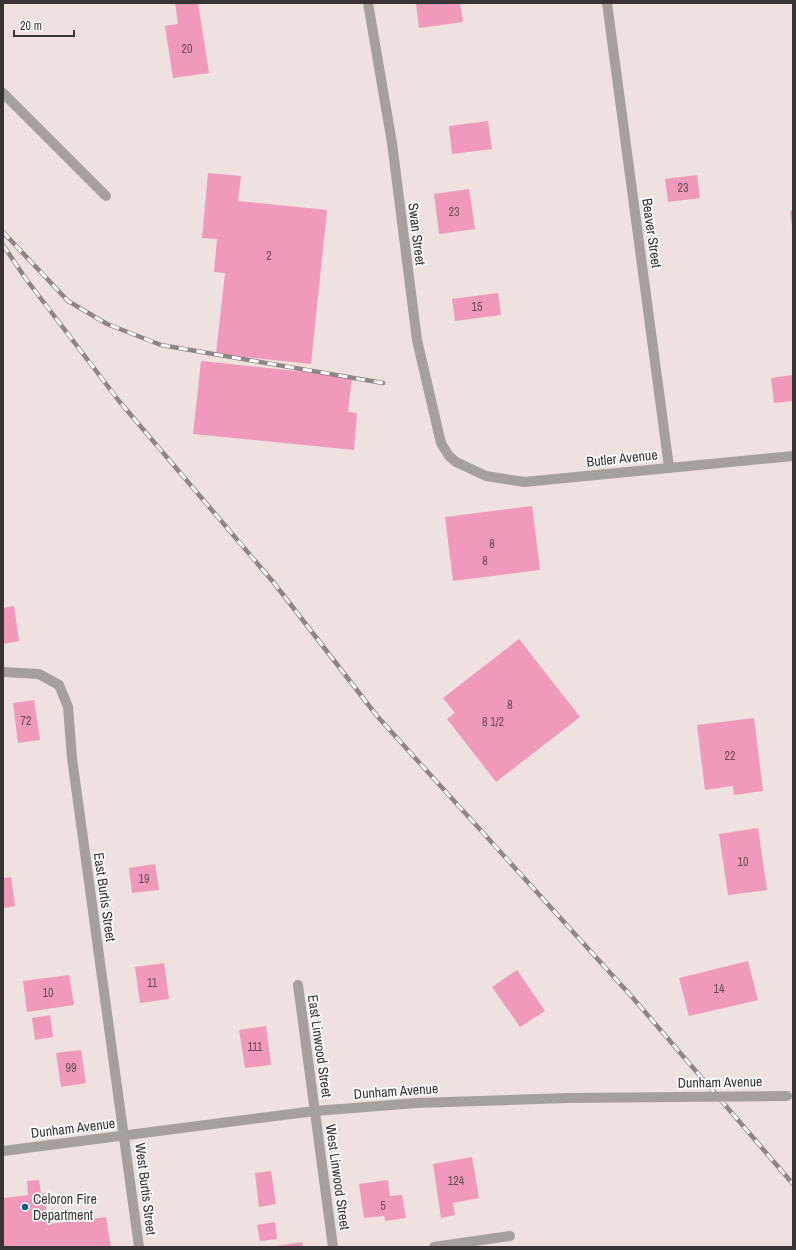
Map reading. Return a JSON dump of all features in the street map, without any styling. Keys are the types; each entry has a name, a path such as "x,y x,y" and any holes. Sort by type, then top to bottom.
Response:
{"street":[{"name":"Swan Street","path":"368,3 392,143 417,340 441,443 449,456 456,462"},
{"name":"Beaver Street","path":"607,3 669,467"},
{"path":"3,93 106,196"},
{"name":"Butler Avenue","path":"456,462 486,476 524,482 793,456"},
{"name":"East Burtis Street","path":"3,672 39,674 58,685 68,707 72,758 125,1135"},
{"name":"East Linwood Street","path":"298,985 315,1111"},
{"name":"Dunham Avenue","path":"3,1151 315,1111 417,1103 567,1098 790,1096"},
{"name":"West Linwood Street","path":"315,1111 333,1247"},
{"name":"West Burtis Street","path":"125,1135 139,1247"},
{"path":"434,1247 510,1236"}],"building":[{"path":"175,3 198,3 209,73 173,78 165,26 178,24"},
{"path":"416,3 460,3 463,22 419,28"},
{"path":"488,121 492,149 452,154 449,126"},
{"path":"208,173 241,176 238,201 327,210 311,364 216,354 225,273 214,272 217,239 202,238"},
{"path":"697,175 700,198 668,202 665,179"},
{"path":"469,189 475,229 439,234 434,194"},
{"path":"793,210 793,227 792,227 790,211"},
{"path":"498,293 501,315 455,321 452,299"},
{"path":"201,361 352,377 348,412 357,413 354,450 193,434"},
{"path":"793,375 793,401 774,403 771,378"},
{"path":"532,506 540,570 453,581 445,517"},
{"path":"14,606 19,641 3,644 3,608"},
{"path":"519,639 580,717 496,782 447,719 455,713 443,698"},
{"path":"34,700 40,740 18,743 13,703"},
{"path":"754,718 763,791 734,795 733,786 705,790 697,725"},
{"path":"758,828 767,890 728,895 719,834"},
{"path":"155,864 159,890 132,893 129,868"},
{"path":"11,877 15,906 3,908 3,878"},
{"path":"748,961 758,1000 689,1016 679,978"},
{"path":"164,963 169,999 140,1003 135,967"},
{"path":"517,970 545,1011 520,1027 492,987"},
{"path":"69,975 74,1005 27,1012 23,981"},
{"path":"50,1015 53,1037 35,1040 32,1018"},
{"path":"266,1026 271,1065 245,1068 239,1030"},
{"path":"81,1050 86,1083 61,1087 56,1053"},
{"path":"472,1157 479,1198 453,1203 455,1215 441,1218 433,1164"},
{"path":"271,1171 276,1204 259,1207 255,1173"},
{"name":"Celoron Fire Department","path":"39,1180 41,1194 44,1193 48,1224 106,1217 111,1247 3,1247 3,1198 28,1195 27,1181"},
{"path":"388,1180 390,1196 402,1195 406,1218 385,1221 384,1216 364,1218 359,1184"},
{"path":"275,1222 277,1239 260,1241 257,1225"},
{"path":"302,1242 303,1247 276,1247 276,1246"}],"railway":[{"path":"3,232 68,301 107,324 161,345 383,383"},
{"path":"3,245 26,279 119,401 274,583 377,716 633,998 793,1184"}],"place":[{"name":"Celoron Fire Department","path":"25,1207"}]}
